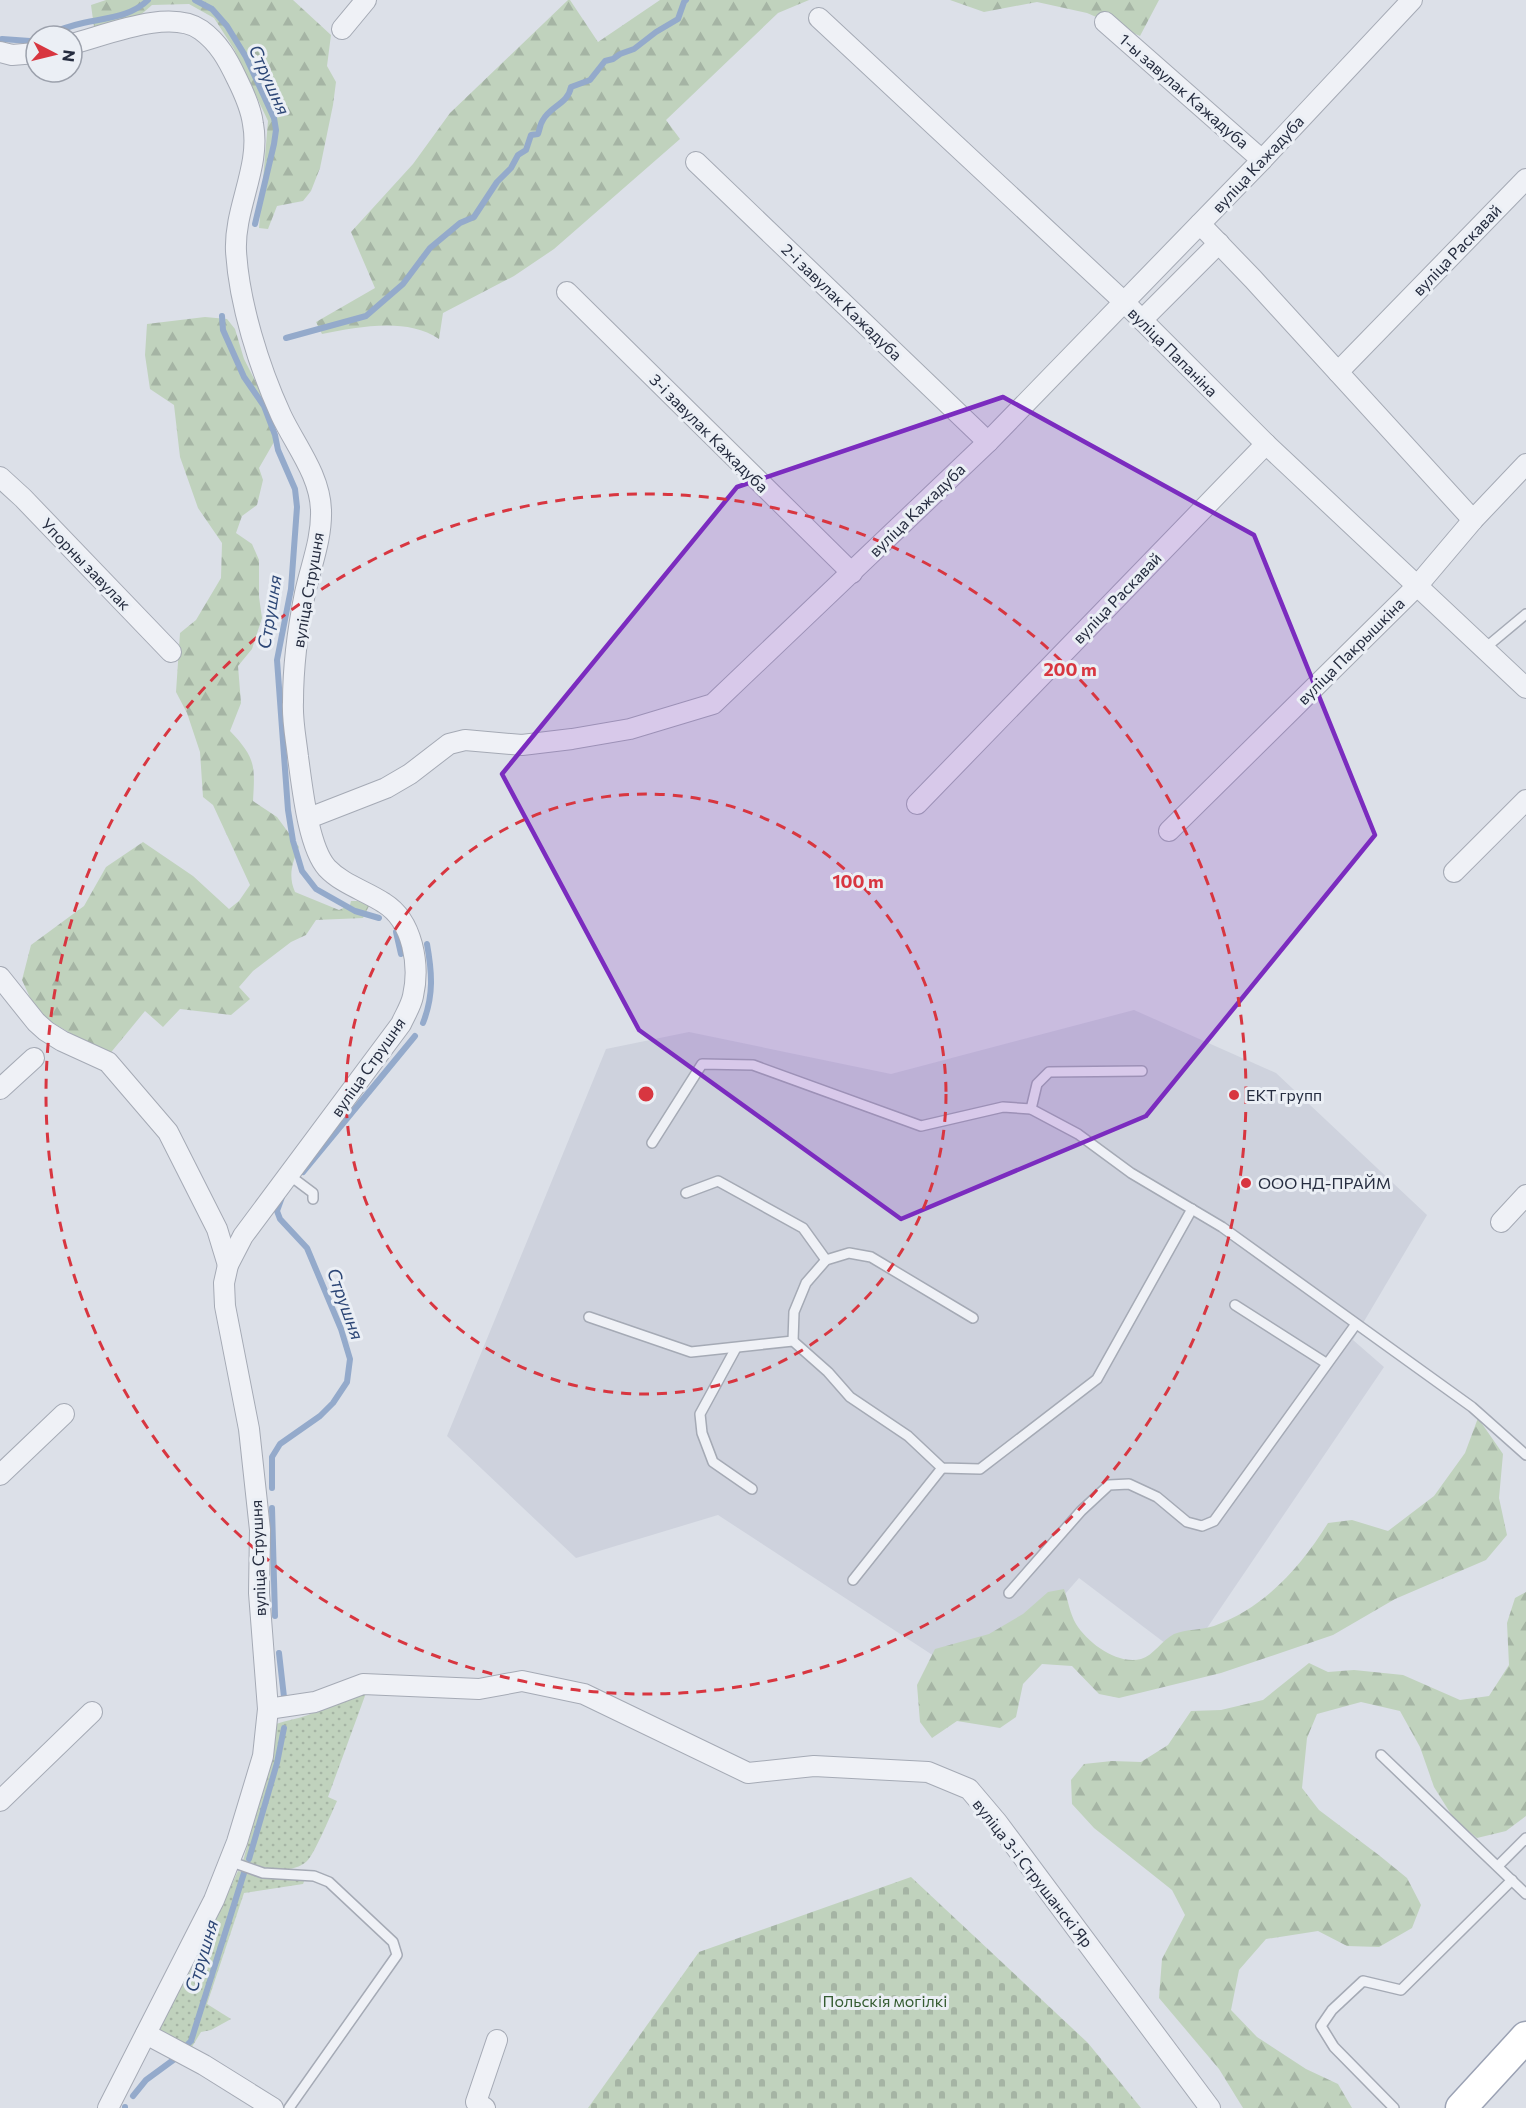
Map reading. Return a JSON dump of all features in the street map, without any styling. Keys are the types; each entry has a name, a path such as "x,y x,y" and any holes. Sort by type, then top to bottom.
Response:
{"main road":[{"path":"1461,2108 1526,2037"}],"street":[{"path":"342,29 366,0"},
{"name":"вуліца Кажадуба","path":"309,818 386,788 410,774 449,744 465,740 522,745 572,740 630,729 713,704 988,442 1123,301 1200,225 1412,0"},
{"name":"вуліца Папаніна","path":"819,18 1123,301 1266,444 1526,688"},
{"name":"вуліца Струшня","path":"84,41 157,21 180,21 198,28 212,39 226,56 246,97 254,126 253,151 239,219 236,249 241,284 262,369 281,417 316,483 321,508 319,540 305,594 297,646 292,704 301,782 314,842 327,867 347,882 388,904 407,926 412,941 414,969 413,996 401,1024 243,1236 228,1264 224,1283 225,1306 249,1429 260,1530 259,1593 268,1709 263,1756 214,1900 108,2108"},
{"name":"1-ы завулак Кажадуба","path":"1105,22 1262,160"},
{"path":"0,52 12,55 24,54"},
{"name":"2-і завулак Кажадуба","path":"696,162 988,442"},
{"name":"вуліца Раскавай","path":"1338,372 1526,179"},
{"path":"1200,225 1473,520"},
{"path":"1142,320 1219,243"},
{"name":"3-і завулак Кажадуба","path":"567,292 852,573"},
{"name":"вуліца Раскавай","path":"917,804 1266,444"},
{"name":"вуліца Пакрышкіна","path":"1169,831 1418,585 1473,520 1526,464"},
{"name":"Упорны завулак","path":"0,477 171,652"},
{"path":"1454,872 1526,801"},
{"path":"0,977 36,1023 55,1037 108,1062 168,1132 217,1229 228,1264"},
{"path":"0,1089 34,1058"},
{"path":"1501,1222 1526,1195"},
{"path":"0,1474 64,1414"},
{"name":"вуліца 3-і Струшанскі Яр","path":"268,1709 315,1702 363,1684 479,1689 522,1681 584,1694 748,1773 814,1766 928,1772 969,1789 998,1822 1210,2108"},
{"path":"0,1800 92,1712"},
{"path":"146,2034 204,2065 273,2108"},
{"path":"485,2108 476,2102 497,2040"}],"lane":[{"path":"1484,649 1526,614"},
{"path":"652,1143 702,1064 753,1065 921,1126 1003,1107 1031,1109 1078,1134 1131,1173 1222,1227 1472,1407 1526,1455"},
{"path":"1031,1109 1037,1084 1049,1072 1142,1071"},
{"path":"289,1175 313,1193 313,1199"},
{"path":"686,1193 718,1181 803,1228 826,1260"},
{"path":"589,1317 691,1352 793,1341 828,1372 850,1397 908,1436 942,1468 980,1469 1097,1379 1192,1209"},
{"path":"793,1341 794,1312 806,1283 826,1260 849,1253 871,1257 973,1318"},
{"path":"1235,1305 1326,1363"},
{"path":"1009,1593 1081,1511 1109,1485 1129,1484 1157,1497 1187,1522 1202,1526 1214,1521 1356,1324"},
{"path":"736,1348 700,1414 702,1433 713,1462 752,1489"},
{"path":"853,1580 942,1468"},
{"path":"1381,1755 1526,1894"},
{"path":"1498,1866 1526,1838"},
{"path":"229,1861 252,1870 314,1876 328,1882 393,1942 397,1955 289,2108"},
{"path":"1394,2108 1334,2047 1321,2026 1332,2010 1363,1982 1401,1989 1512,1880"}],"highlighted area":[{"path":"1003,397 1254,535 1375,835 1146,1116 901,1219 639,1030 502,774 737,487"}],"shaded area":[{"path":"1134,1010 1276,1073 1427,1215 1353,1340 1384,1367 1186,1659 1079,1578 983,1688 718,1515 576,1558 447,1436 606,1049 689,1032 891,1074"}],"green space":[{"path":"106,0 293,0 331,35 327,66 336,82 333,105 320,168 311,191 303,201 277,206 268,229 259,228 268,121 234,49 214,18 189,4 152,5 137,18 94,27 91,5"},
{"path":"568,0 598,42 660,0 809,0 778,13 666,120 680,139 554,249 514,276 443,313 439,339 426,332 397,326 367,327 322,334 316,322 375,288 351,232 413,164 450,113"},
{"path":"950,0 1159,0 1140,36 1087,13 1037,2 984,12"},
{"path":"205,317 227,319 235,329 244,359 265,400 274,442 259,468 263,480 257,505 242,516 236,533 252,544 259,560 259,597 262,618 252,649 238,666 241,703 230,731 245,748 252,763 253,801 277,817 299,847 292,870 295,892 339,910 350,905 351,901 358,901 369,906 363,918 316,920 306,935 291,942 253,971 239,987 250,999 231,1015 180,1009 163,1027 145,1011 108,1056 37,1013 22,980 31,945 84,906 106,867 143,842 193,876 229,909 239,901 250,885 213,805 203,797 200,752 187,713 176,692 180,633 196,620 221,578 222,543 198,508 180,457 174,405 150,389 145,355 147,324"},
{"path":"1478,1418 1503,1454 1499,1498 1507,1535 1486,1560 1395,1599 1333,1635 1221,1673 1119,1698 1099,1694 1072,1666 1042,1664 1023,1684 1016,1717 1000,1728 957,1721 932,1738 920,1722 917,1685 935,1649 989,1634 1023,1614 1048,1592 1064,1589 1072,1616 1081,1631 1104,1651 1122,1659 1132,1660 1150,1655 1174,1634 1214,1626 1249,1609 1293,1571 1328,1523 1352,1520 1388,1531 1434,1496 1465,1453"},
{"path":"1526,1592 1526,1816 1506,1831 1477,1838 1454,1819 1434,1787 1420,1747 1400,1711 1361,1702 1317,1714 1307,1738 1302,1788 1319,1810 1407,1878 1421,1905 1412,1928 1379,1947 1347,1946 1318,1931 1266,1939 1239,1970 1231,2010 1257,2037 1306,2069 1338,2084 1352,2108 1243,2108 1219,2069 1159,1998 1162,1959 1185,1915 1172,1890 1094,1828 1072,1804 1071,1780 1084,1764 1112,1761 1141,1762 1168,1745 1191,1711 1221,1710 1263,1700 1309,1663 1328,1672 1354,1670 1403,1675 1460,1700 1489,1696 1509,1665 1507,1623 1515,1598"},
{"path":"366,1693 328,1797 337,1801 310,1857 300,1866 284,1869 267,1868 243,1861 271,1761 276,1724 308,1715 349,1696"},
{"path":"238,1871 259,1877 305,1879 303,1884 244,1893 207,2004 231,2019 211,2030 201,2032 190,2050 161,2033 160,2025 201,1952"},
{"name":"Польскія могілкі","path":"911,1877 1088,2043 1141,2108 588,2108 699,1952"}],"waterway":[{"name":"Струшня","path":"80,24 132,11 148,0"},
{"name":"Струшня","path":"195,0 212,9 227,26 246,57 274,118 276,130 274,144 255,224"},
{"path":"286,338 366,316 403,284 430,248 460,223 474,217 497,182 511,168 518,155 526,150 531,135 538,134 546,115 563,101 571,87 590,80 605,61 634,49 678,19 686,0"},
{"name":"Струшня","path":"2,39 24,41"},
{"name":"Струшня","path":"222,316 223,330 244,377 264,406 278,450 295,489 297,507 291,589 277,660 288,810 293,841 302,871 316,889 355,911 379,918"},
{"name":"Струшня","path":"396,932 401,954"},
{"name":"Струшня","path":"423,1023 427,1013 431,984 427,944"},
{"name":"Струшня","path":"303,1172 415,1036"},
{"name":"Струшня","path":"272,1488 272,1457 280,1444 320,1416 333,1403 347,1382 350,1359 341,1329 307,1248 280,1219 277,1211 282,1197"},
{"name":"Струшня","path":"272,1508 275,1616"},
{"name":"Струшня","path":"279,1653 284,1697"},
{"name":"Струшня","path":"249,1859 277,1763 284,1728"},
{"name":"Струшня","path":"185,2047 191,2041 244,1873"},
{"name":"Струшня","path":"133,2096 146,2080 176,2058"}],"place":[{"name":"ЕКТ групп","path":"1234,1095"},
{"name":"ООО НД-ПРАЙМ","path":"1246,1183"}]}
